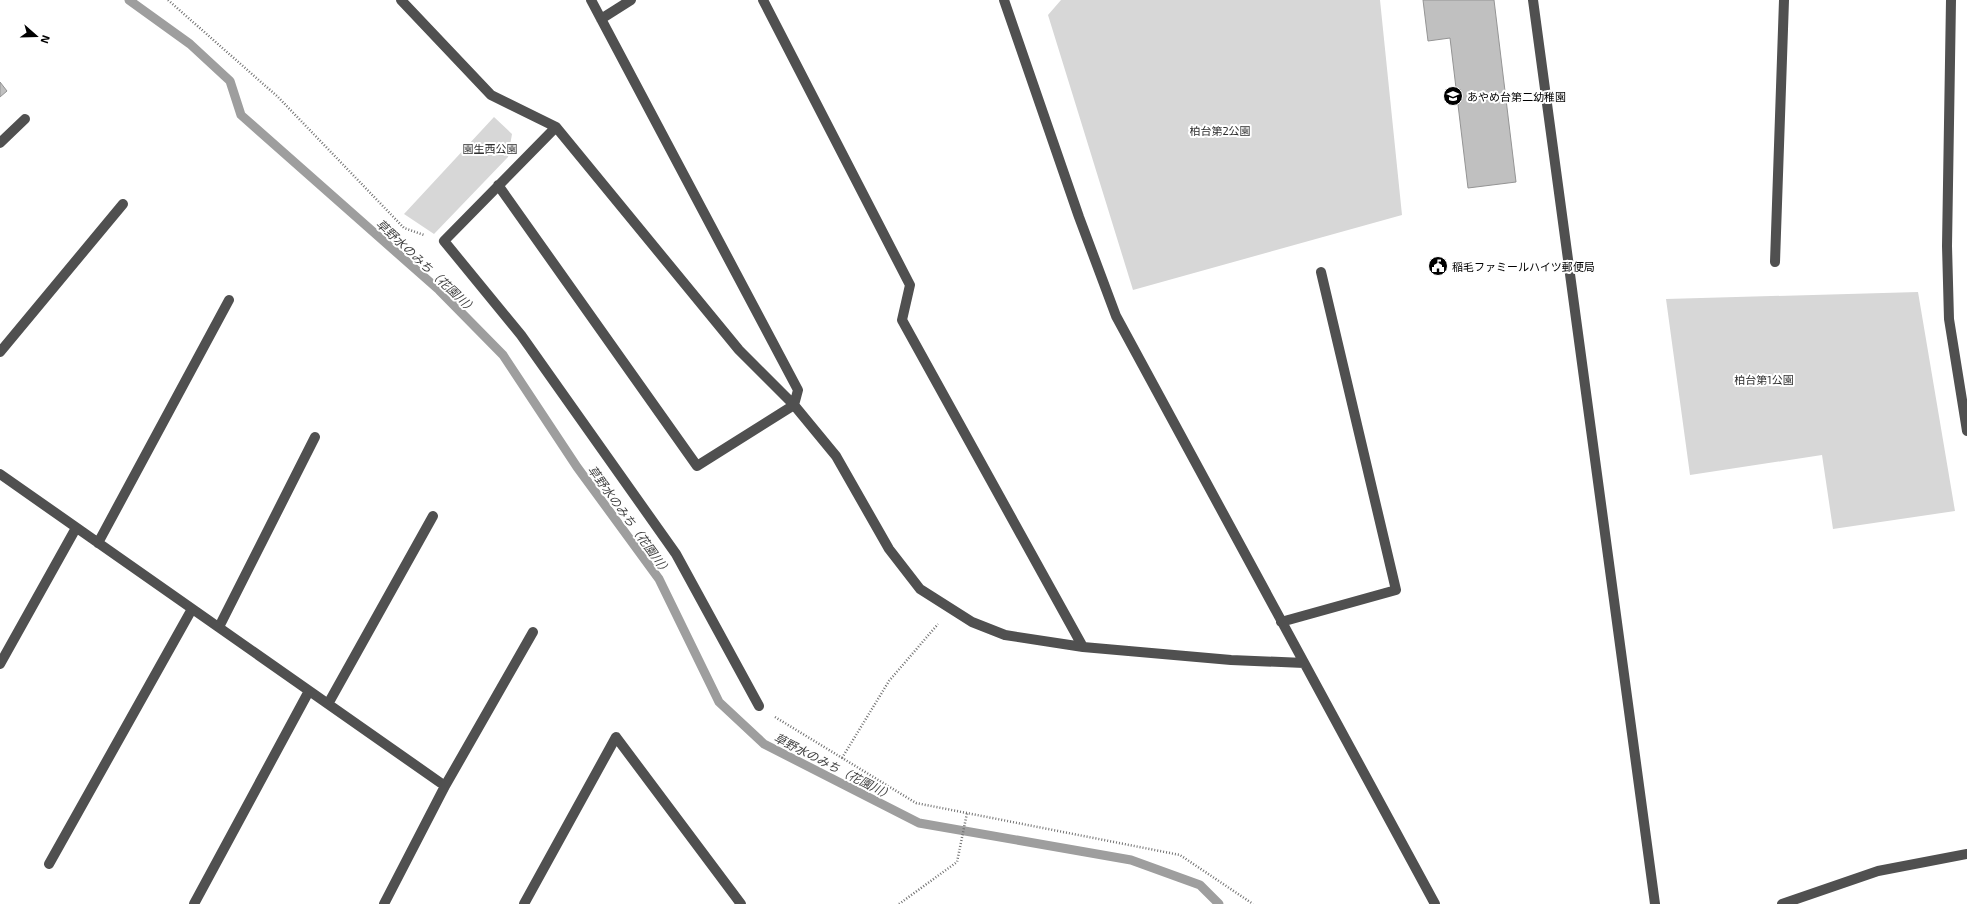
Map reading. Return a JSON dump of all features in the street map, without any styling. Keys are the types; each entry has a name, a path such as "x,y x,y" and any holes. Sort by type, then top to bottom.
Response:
{"street":[{"path":"401,0 491,96 556,127 739,350 794,405 836,456 889,549 920,590 972,622 1005,635 1083,647 1231,660 1304,663"},
{"path":"498,186 697,466 794,405 798,390 591,0"},
{"path":"601,19 631,0"},
{"path":"763,0 910,285 902,320 1083,647"},
{"path":"1004,0 1079,216 1116,316 1434,904"},
{"path":"1534,0 1655,904"},
{"path":"1775,262 1784,0"},
{"path":"1951,0 1947,246 1949,319 1967,431"},
{"path":"0,143 25,119"},
{"path":"556,127 444,241 521,335 676,554 759,706"},
{"path":"0,352 123,204"},
{"path":"1281,622 1396,590 1321,272"},
{"path":"98,543 229,300"},
{"path":"219,628 315,437"},
{"path":"0,474 445,786"},
{"path":"328,704 433,516"},
{"path":"0,664 76,528"},
{"path":"49,864 192,608"},
{"path":"384,904 445,786 534,632"},
{"path":"194,904 309,691"},
{"path":"524,904 616,737 741,904"},
{"path":"1782,904 1878,870 1967,854"}],"path":[{"path":"168,0 278,97 404,228 444,241"},
{"path":"842,758 889,681 950,609"},
{"path":"759,706 916,803 1180,855 1253,904"},
{"path":"899,904 957,862 967,813"}],"green space":[{"name":"柏台第2公園","path":"1061,0 1380,0 1402,215 1133,290 1048,15"},
{"name":"園生西公園","path":"494,117 512,134 508,157 434,234 404,214"},
{"name":"柏台第1公園","path":"1918,292 1955,511 1833,529 1822,455 1690,475 1666,299"}],"building":[{"path":"1423,0 1494,0 1516,182 1468,188 1450,38 1428,41"},
{"path":"0,82 7,91 0,97"}],"waterway":[{"name":"草野水のみち（花園川）","path":"129,0 190,44 230,81 241,115 439,290 503,355 577,467 659,579 719,702 764,744 919,823 1131,860 1200,885 1219,904"}],"place":[{"name":"あやめ台第二幼稚園","path":"1453,96"},
{"name":"稲毛ファミールハイツ郵便局","path":"1438,266"}]}
